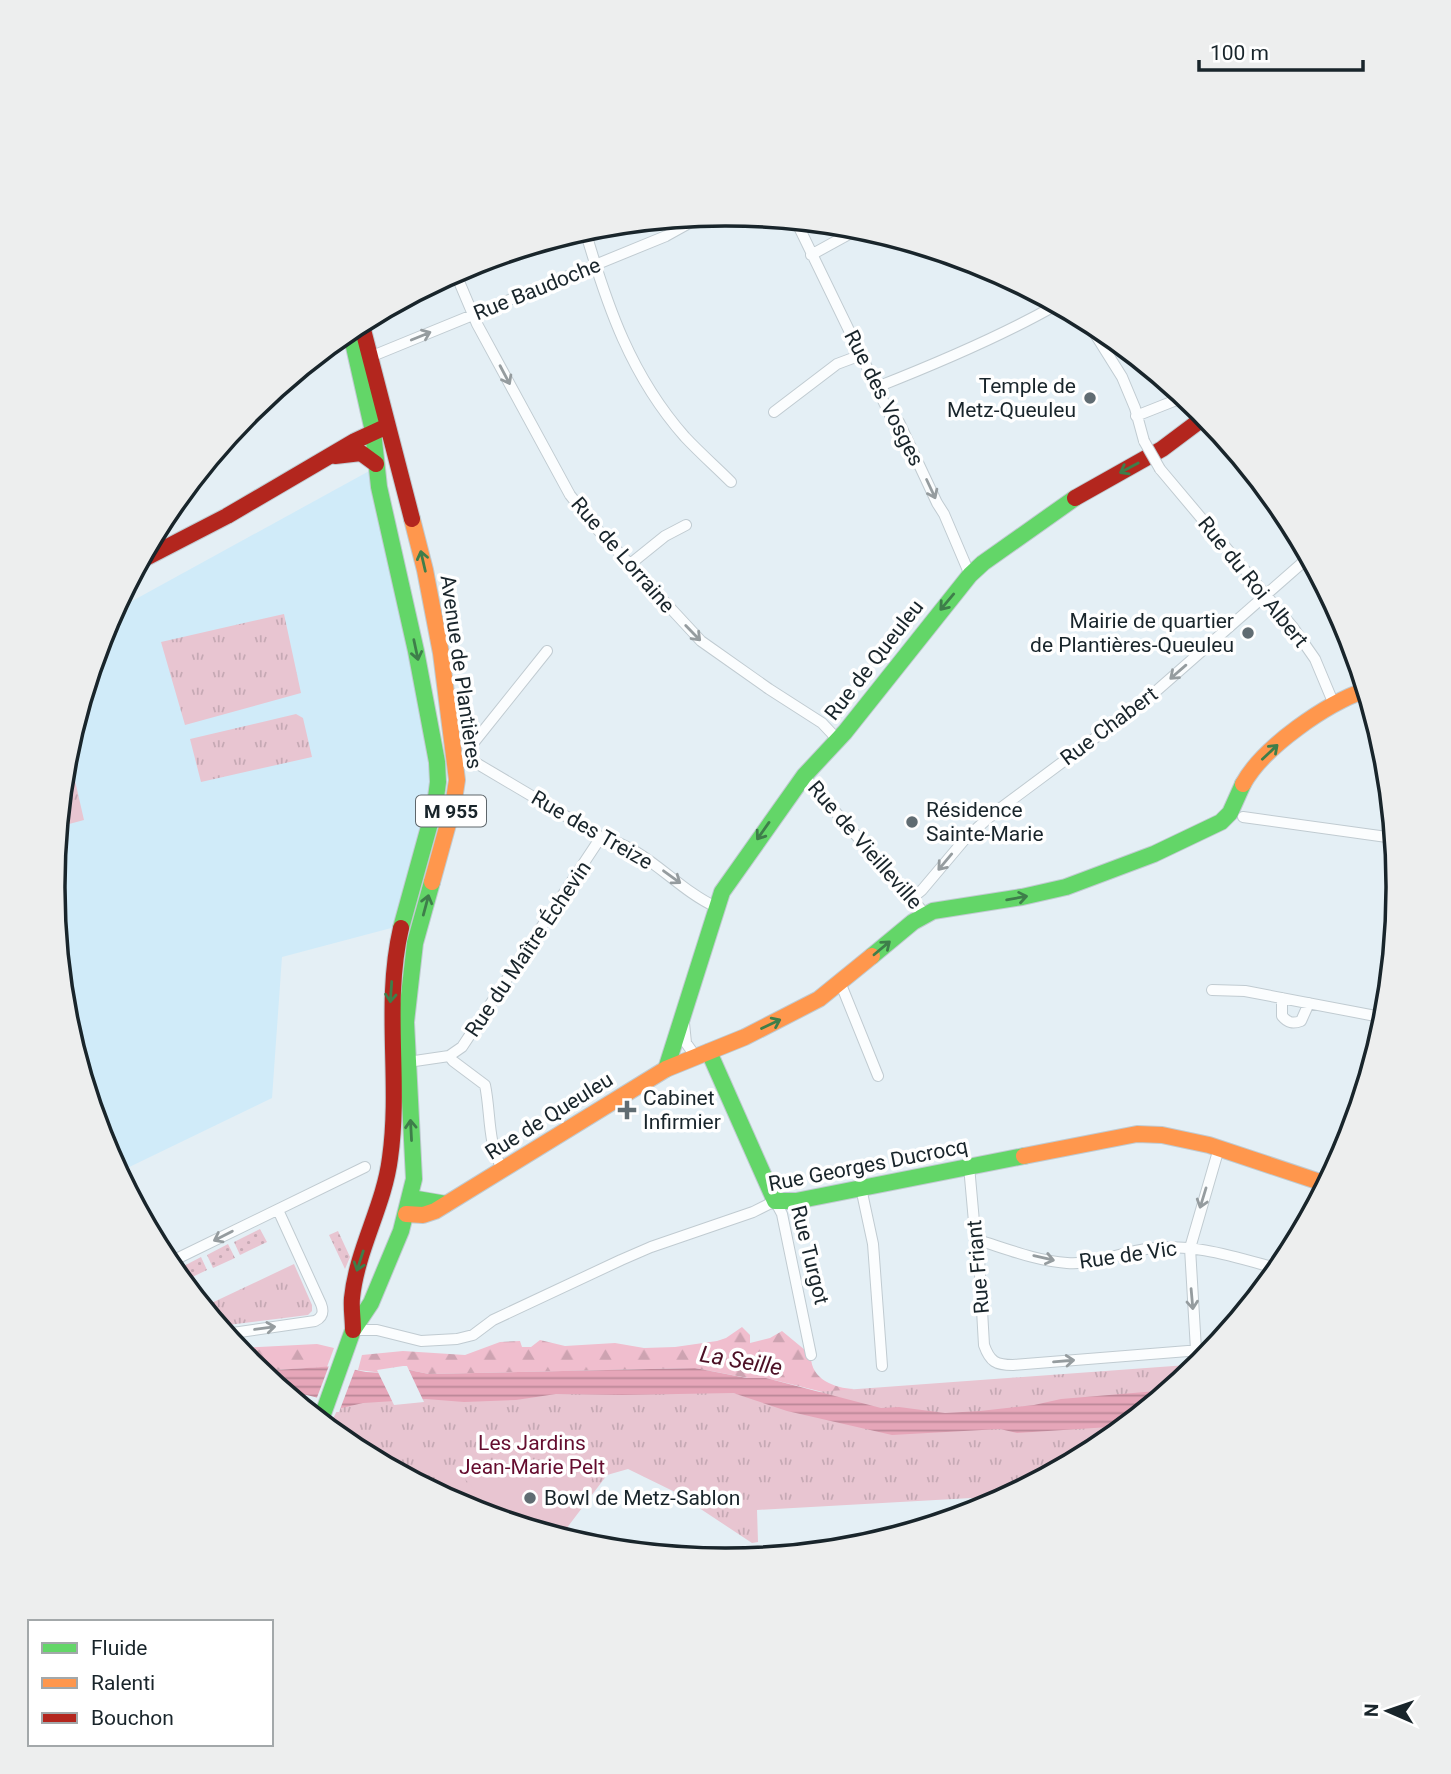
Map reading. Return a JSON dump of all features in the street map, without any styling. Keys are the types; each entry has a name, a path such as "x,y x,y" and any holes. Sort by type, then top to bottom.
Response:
{"street":[{"name":"Rue Baudoche","path":"370,357 680,228"},
{"name":"Rue des Vosges","path":"800,231 892,419 899,422 970,575"},
{"path":"811,255 843,237"},
{"path":"588,241 615,325 644,380 685,437 731,482"},
{"name":"Rue de Lorraine","path":"460,282 473,315 570,495 629,565 701,641 822,723 838,740"},
{"path":"877,387 921,370 1046,310"},
{"name":"M 955","path":"364,334 381,429"},
{"name":"M 955","path":"354,341 381,429"},
{"path":"1101,344 1122,377 1136,416 1173,401"},
{"path":"774,412 837,364 860,355"},
{"name":"Rue du Roi Albert","path":"1136,416 1144,441 1160,469 1315,659 1333,702"},
{"name":"Rue de Queuleu","path":"383,1197 409,1206 446,1204 666,1069 722,892 804,776 838,740 970,575 1066,503 1163,449 1196,423"},
{"path":"155,553 210,526 381,429"},
{"name":"Avenue de Plantières","path":"353,1330 351,1304 357,1269 383,1197 394,1134 390,1040 392,977 397,946 435,805 438,782 437,762 418,657 379,487 376,464 381,429"},
{"name":"Avenue de Plantières","path":"324,1412 353,1330 371,1303 409,1206 414,1179 406,1022 411,966 453,806 461,760 454,741 425,570 381,429"},
{"path":"332,457 361,453 376,464"},
{"path":"629,565 665,536 686,525"},
{"name":"Rue Chabert","path":"912,898 965,839 994,813 1146,700 1302,564"},
{"path":"461,760 547,651"},
{"path":"1234,814 1243,783 1252,769 1291,733 1333,702 1357,693"},
{"path":"454,741 475,741"},
{"name":"Rue des Treize","path":"461,760 601,838 618,841 636,851 716,907"},
{"name":"Rue de Vieilleville","path":"804,776 926,915"},
{"path":"666,1069 791,1015 819,999 913,922 933,911 1066,887 1154,854 1234,814 1384,837"},
{"name":"Rue du Maître Échevin","path":"408,1062 449,1056 463,1046 601,838"},
{"path":"840,982 878,1076"},
{"path":"1212,990 1245,991 1374,1016"},
{"path":"1282,998 1282,1017 1287,1022 1301,1021 1309,1003"},
{"path":"683,1020 687,1043 703,1054"},
{"name":"Rue Turgot","path":"703,1054 782,1214 811,1355"},
{"path":"449,1056 485,1085 496,1159 503,1170"},
{"name":"Rue Georges Ducrocq","path":"353,1330 377,1330 421,1341 457,1339 473,1335 481,1327 504,1314 621,1260 753,1212 775,1201 796,1201 1137,1134 1171,1136 1219,1148 1317,1181"},
{"path":"1196,1350 1191,1236 1219,1148"},
{"name":"Rue Friant","path":"969,1166 978,1241 984,1345 988,1356 996,1364 1013,1365 1196,1350"},
{"path":"179,1258 365,1167"},
{"path":"861,1188 873,1244 882,1366"},
{"path":"238,1332 315,1321 323,1313 278,1210"},
{"name":"Rue de Vic","path":"978,1241 1069,1263 1088,1262 1146,1249 1190,1248 1223,1253 1267,1266"}],"shaded area":[{"path":"371,470 433,772 430,804 395,927 282,957 272,1098 128,1168 100,1099 77,1016 66,930 65,887 70,801 77,758 100,675 130,602"},
{"path":"336,1366 366,1372 383,1373 404,1369 429,1374 695,1368 747,1378 766,1378 881,1408 899,1407 945,1413 1152,1391 1105,1427 1017,1433 1000,1429 892,1435 787,1411 733,1393 556,1394 516,1400 464,1402 426,1399 363,1403 337,1409 325,1401 304,1395 276,1370"}],"green space":[{"path":"284,614 301,693 185,725 161,642"},
{"path":"296,714 303,718 312,757 201,782 190,739"},
{"path":"74,776 84,820 68,824"},
{"path":"260,1229 267,1242 240,1255 234,1242"},
{"path":"338,1231 350,1257 345,1269 329,1235"},
{"path":"228,1244 235,1258 213,1268 207,1255"},
{"path":"201,1257 207,1270 192,1277 184,1266"},
{"path":"294,1264 312,1305 312,1311 308,1315 231,1325 212,1303"},
{"path":"742,1327 750,1335 750,1343 770,1338 782,1331 811,1355 814,1370 825,1381 854,1389 839,1396 766,1378 748,1378 695,1368 429,1374 404,1369 383,1373 358,1370 362,1355 403,1351 465,1355 500,1342 520,1341 522,1347 531,1347 540,1340 565,1346 615,1343 644,1348 675,1347 717,1341"},
{"path":"317,1344 334,1348 327,1367 275,1370 252,1347"},
{"name":"Les Jardins Jean-Marie Pelt","path":"1181,1365 1128,1411 1093,1436 1018,1480 978,1497 757,1510 758,1542 752,1543 675,1492 628,1469 607,1475 567,1528 513,1513 433,1480 395,1459 333,1418 347,1390 711,1380 733,1393 747,1397"},
{"name":"Bowl de Metz-Sablon","path":"468,1470 595,1475 557,1526 486,1502 464,1478"}],"pier":[{"path":"330,1363 356,1367 339,1412 316,1400"},
{"path":"407,1366 424,1402 394,1405 377,1370"}],"traffic: fast":[{"path":"353,342 373,431 379,487 416,651 437,762 435,805 401,928"},
{"path":"666,1069 722,892 804,776 845,732 970,575 1075,498"},
{"path":"872,956 913,922 933,911 1066,887 1154,854 1221,822 1230,813 1243,784"},
{"path":"324,1412 353,1330 371,1303 401,1231 414,1179 406,1022 415,943 432,882"},
{"path":"709,1052 775,1201 796,1201 1024,1156"},
{"path":"411,1198 446,1204"}],"traffic: slow":[{"path":"412,519 441,653 457,780 453,806 432,882"},
{"path":"1243,784 1252,770 1280,741 1315,716 1357,693"},
{"path":"406,1214 423,1215 435,1211 666,1069 745,1037 819,999 872,956"},
{"path":"1024,1156 1137,1134 1162,1135 1209,1145 1317,1181"}],"traffic: jam":[{"path":"364,334 412,519"},
{"path":"1075,498 1162,449 1196,423"},
{"path":"155,553 383,428"},
{"path":"335,456 361,453 376,464"},
{"path":"353,1330 352,1302 355,1280 390,1158 394,1100 393,986 401,928"}],"place":[{"name":"Temple de Metz-Queuleu","path":"1090,398"},
{"name":"Mairie de quartier de Plantières-Queuleu","path":"1248,633"},
{"name":"Résidence Sainte-Marie","path":"912,822"},
{"name":"Cabinet Infirmier","path":"627,1110"},
{"name":"Bowl de Metz-Sablon","path":"530,1498"}],"water label":[{"name":"La Seille","path":"741,1361"}]}
